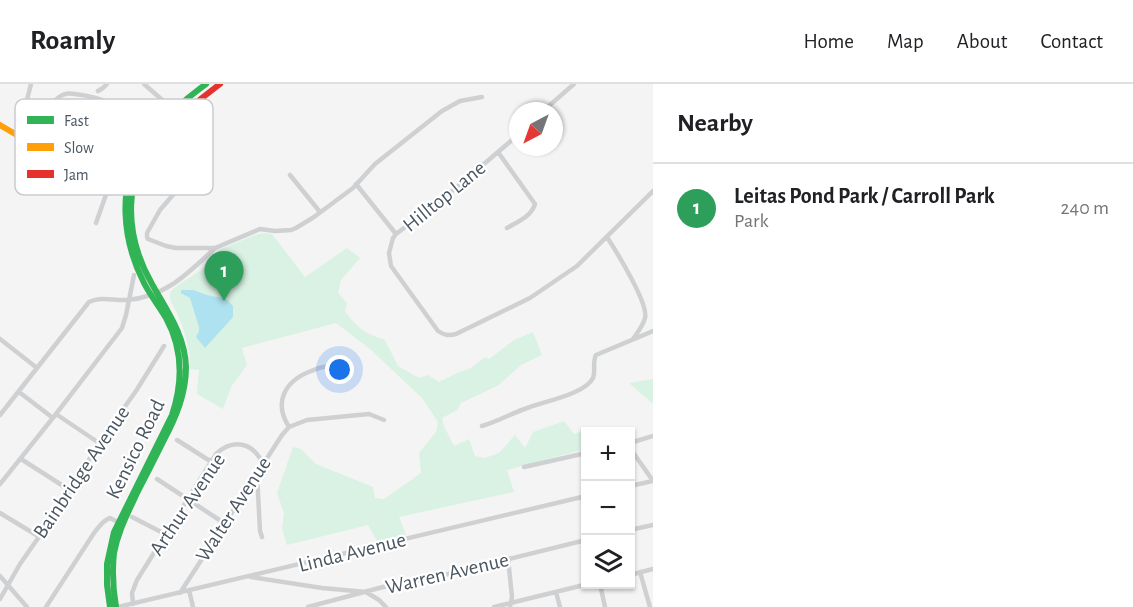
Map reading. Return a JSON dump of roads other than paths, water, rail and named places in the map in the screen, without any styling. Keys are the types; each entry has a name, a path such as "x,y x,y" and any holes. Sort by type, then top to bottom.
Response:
{"street":[{"path":"27,99 31,84"},
{"path":"98,91 107,84"},
{"path":"144,84 160,99"},
{"path":"192,99 206,84"},
{"path":"198,99 220,84"},
{"path":"553,102 574,84"},
{"path":"57,99 67,93 100,99"},
{"path":"0,415 89,302 101,298 129,300 155,294 187,274 215,248 260,229 291,230 353,188 375,164 442,111 460,101 482,97"},
{"path":"0,125 15,134"},
{"name":"Hilltop Lane","path":"396,234 438,204 509,143"},
{"path":"498,152 535,204 530,213 507,228"},
{"path":"290,175 320,212"},
{"path":"356,184 396,234 389,253 391,266 438,331 448,336 492,317 543,290 577,266 653,191"},
{"path":"96,223 106,195"},
{"name":"Kensico Road","path":"110,607 106,584 106,561 111,540 169,422 179,389 180,363 176,341 142,262 131,216 131,195"},
{"path":"173,195 160,210 148,239 176,248 215,248"},
{"path":"607,237 636,288 645,311 645,319 633,339"},
{"path":"0,484 122,328 134,274"},
{"name":"Kensico Road","path":"117,607 112,571 118,537 126,516 176,418 185,385 186,359 181,337 174,321 155,294"},
{"path":"482,426 579,390 593,378 594,359 597,355 653,331"},
{"path":"0,339 38,368"},
{"name":"Bainbridge Avenue","path":"0,600 38,536 71,491 99,443 164,346"},
{"path":"334,366 327,365 302,374 289,385 282,405 284,418 289,427 307,420 369,414 384,420"},
{"path":"19,392 99,443"},
{"name":"Walter Avenue","path":"180,593 289,427"},
{"path":"635,441 653,436"},
{"path":"177,440 210,461"},
{"name":"Arthur Avenue","path":"133,604 134,585 210,461 222,448 245,445 251,448 263,464"},
{"path":"524,467 581,454"},
{"path":"635,455 653,481 635,485"},
{"path":"21,459 71,491"},
{"path":"257,473 262,537"},
{"path":"157,478 224,524"},
{"name":"Linda Avenue","path":"117,607 581,497"},
{"path":"0,513 38,536"},
{"path":"132,517 165,534"},
{"path":"46,607 102,523 110,518 118,522"},
{"path":"635,529 653,525"},
{"name":"Warren Avenue","path":"308,607 581,541"},
{"path":"508,558 511,605"},
{"path":"635,574 653,569"},
{"path":"640,572 650,607"},
{"path":"0,576 27,607"},
{"path":"248,577 366,592 380,600 386,607"},
{"path":"494,607 511,605 581,587"},
{"path":"601,589 605,607"},
{"path":"189,591 194,607"},
{"path":"556,592 560,607"}],"water":[{"path":"181,290 193,290 226,299 233,306 233,317 205,348 196,337 199,327 190,298 181,293"}],"place":[{"name":"Leitas Pond Park / Carroll Park","path":"224,301"}]}
